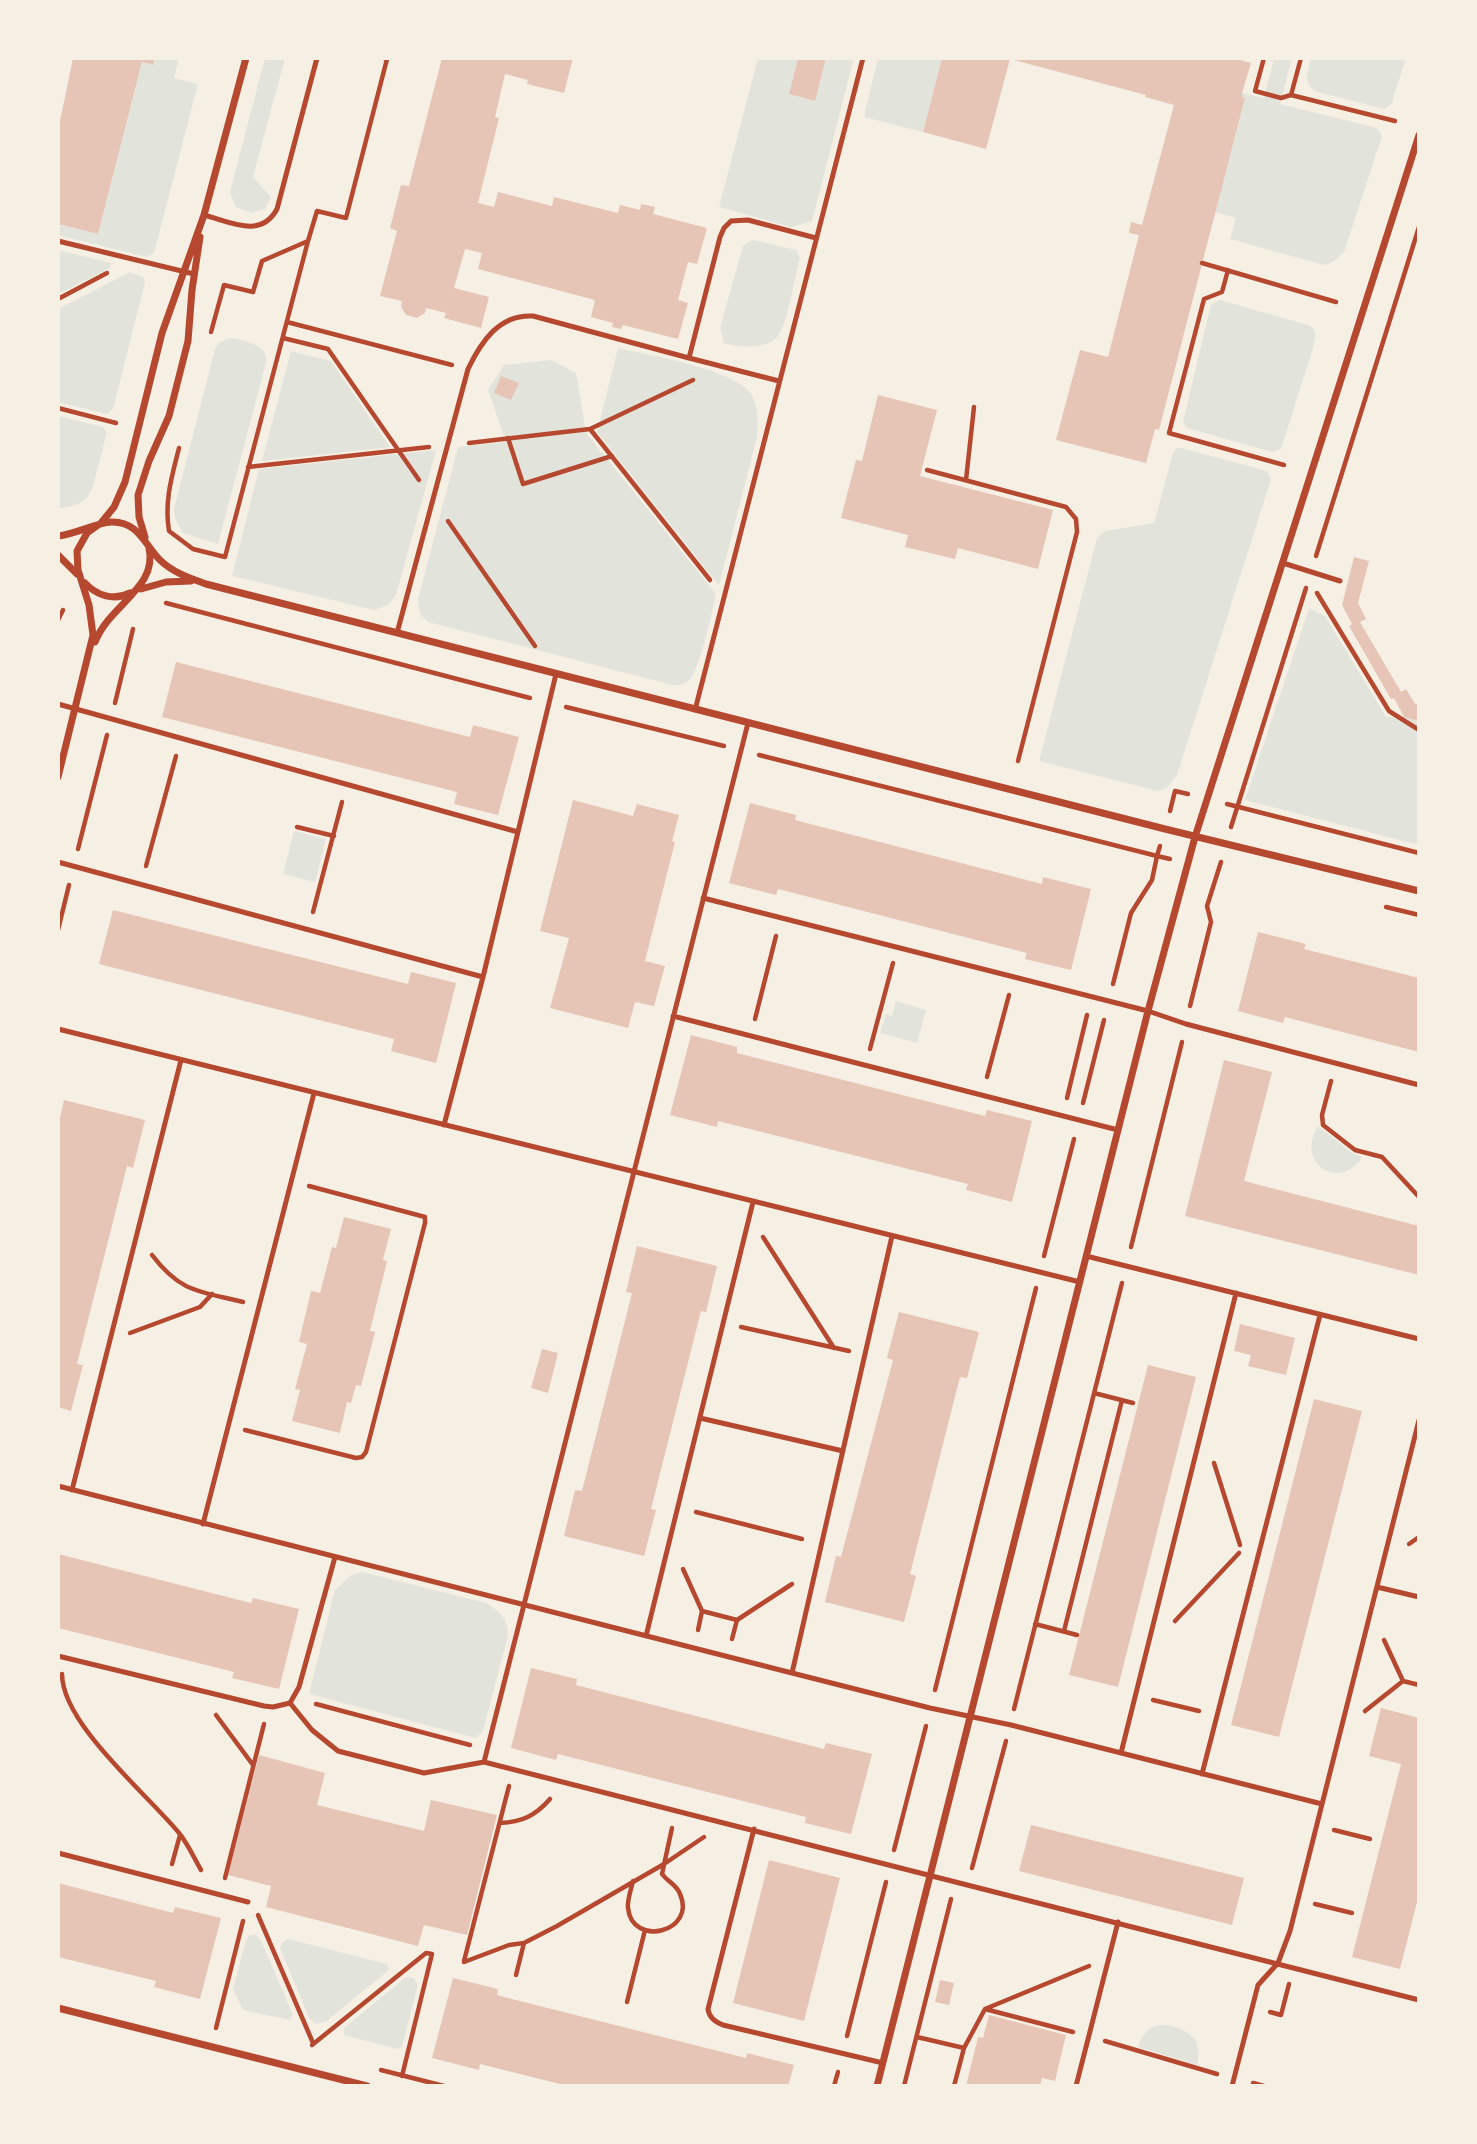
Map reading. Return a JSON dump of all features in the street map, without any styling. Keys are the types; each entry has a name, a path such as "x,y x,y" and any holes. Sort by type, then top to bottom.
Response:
{"street":[{"path":"58,777 88,659 93,624 78,570 77,551 87,533 114,507 125,482 162,333 204,215 246,58"},
{"path":"877,2086 1148,1011 1195,837 1419,135"},
{"path":"88,659 103,625 147,578 150,569 150,550 139,517 138,495 149,461 169,416 188,341 194,274 204,215"},
{"path":"58,536 114,522 124,524 133,527 156,555 173,570 206,584"},
{"path":"58,555 96,593 105,597 124,596 147,586 166,582 206,584 1195,837 1419,891"},
{"path":"58,2008 367,2086"}],"lane":[{"path":"204,215 252,226 263,225 270,220 276,209 317,58"},
{"path":"695,710 863,58"},
{"path":"689,358 720,237 731,221 748,220 816,238"},
{"path":"58,241 194,274"},
{"path":"397,633 468,369 477,350 503,323 519,315 533,316 779,381"},
{"path":"1283,563 1340,581"},
{"path":"444,1125 483,977 556,674"},
{"path":"58,704 518,832"},
{"path":"484,1762 748,723"},
{"path":"58,862 483,977"},
{"path":"703,898 1148,1011 1186,1024 1419,1084"},
{"path":"673,1016 1118,1130"},
{"path":"58,1029 1080,1282"},
{"path":"72,1490 181,1060"},
{"path":"203,1524 314,1093"},
{"path":"646,1636 753,1202"},
{"path":"792,1673 892,1236"},
{"path":"1086,1255 1419,1339"},
{"path":"1121,1753 1236,1293"},
{"path":"1202,1774 1320,1314"},
{"path":"700,1418 843,1451"},
{"path":"1232,2086 1258,1985 1278,1963 1298,1899 1419,1420"},
{"path":"58,1486 930,1708 1010,1725 1322,1804"},
{"path":"292,1701 335,1557"},
{"path":"1377,1587 1419,1597"},
{"path":"61,1656 269,1706 292,1701"},
{"path":"292,1701 312,1730 338,1751 424,1773 484,1762 1419,2000"},
{"path":"754,1829 708,2014 723,2025 883,2063"},
{"path":"58,1853 248,1902"},
{"path":"1076,2086 1118,1922"}],"path":[{"path":"183,436 169,487 169,531 193,549 225,557 317,211 346,218 387,58 384,58"},
{"path":"1264,58 1255,91 1281,98 1291,95 1395,121"},
{"path":"1291,95 1301,58"},
{"path":"1311,572 1419,227"},
{"path":"210,335 224,285 253,292 262,261 308,241"},
{"path":"58,299 119,267 125,257"},
{"path":"1202,263 1336,302"},
{"path":"1228,270 1222,292 1204,299 1169,433 1284,465"},
{"path":"287,322 468,369"},
{"path":"283,338 328,349 424,486"},
{"path":"248,467 590,429 722,366"},
{"path":"966,480 974,407"},
{"path":"58,408 116,423"},
{"path":"590,429 723,598"},
{"path":"508,438 523,484 612,456"},
{"path":"927,470 1066,507 1076,519 1077,532 1018,761"},
{"path":"442,513 541,655"},
{"path":"968,1884 1211,922 1207,906 1309,580 1389,711 1419,730"},
{"path":"165,603 1157,856 1152,880 1131,913 834,2086"},
{"path":"58,620 63,610"},
{"path":"58,930 133,629"},
{"path":"141,885 180,738"},
{"path":"308,930 347,785"},
{"path":"1175,791 1419,853"},
{"path":"297,827 334,836"},
{"path":"750,1037 781,917"},
{"path":"865,1067 897,947"},
{"path":"982,1096 1013,977"},
{"path":"1063,1116 1092,997"},
{"path":"1336,1063 1322,1115 1323,1125 1354,1150 1382,1157 1419,1197"},
{"path":"229,1425 356,1458 362,1457 366,1452 387,1372 425,1217 292,1181"},
{"path":"750,1215 834,1348"},
{"path":"137,1235 176,1282 260,1306"},
{"path":"110,1341 200,1307 212,1294"},
{"path":"723,1323 865,1355"},
{"path":"1094,1393 1133,1403"},
{"path":"1064,1631 1122,1400"},
{"path":"1147,1651 1241,1550 1203,1426"},
{"path":"678,1508 821,1544"},
{"path":"667,1554 677,1556 702,1611 737,1620"},
{"path":"728,1657 737,1620 796,1581 812,1585"},
{"path":"1371,1612 1403,1681"},
{"path":"1035,1624 1077,1635"},
{"path":"61,1656 62,1678 69,1701 82,1723 111,1760 180,1835 218,1895"},
{"path":"1403,1681 1419,1685"},
{"path":"1340,1731 1403,1681"},
{"path":"218,1695 213,1712 253,1765"},
{"path":"1135,1695 1217,1716"},
{"path":"292,1701 487,1749"},
{"path":"218,1895 269,1706"},
{"path":"514,1769 464,1962 509,1945 524,1943 664,1864 706,1835 717,1820"},
{"path":"500,1823 523,1820 535,1815 552,1797 557,1780"},
{"path":"633,1881 628,1907 635,1924 645,1930 659,1932 667,1930 680,1918 680,1893 662,1874 677,1810"},
{"path":"1316,1826 1370,1839"},
{"path":"167,1882 180,1835"},
{"path":"904,2086 956,1881"},
{"path":"1298,1899 1352,1913"},
{"path":"215,2028 248,1902 253,1904 313,2043"},
{"path":"627,2002 645,1930"},
{"path":"516,1975 524,1943"},
{"path":"310,2052 313,2043 426,1952 432,1954 402,2076"},
{"path":"954,2086 964,2048 985,2009 1109,1958"},
{"path":"1252,2007 1281,2015 1294,1967"},
{"path":"985,2009 1234,2078"},
{"path":"917,2037 964,2048"}],"shaded area":[{"path":"155,58 179,58 174,78 198,84 154,253 147,257 58,235 58,224 98,234 142,62 153,65"},
{"path":"265,58 285,58 253,177 271,197 265,209 252,213 236,207 230,192"},
{"path":"758,58 798,58 789,94 814,101 826,58 854,58 812,221 791,227 719,207"},
{"path":"878,58 942,58 923,132 864,117"},
{"path":"1274,58 1292,58 1280,104 1377,128 1382,136 1344,252 1333,262 1324,265 1230,239 1236,218 1215,212 1245,98 1242,93 1264,98"},
{"path":"1311,58 1406,58 1391,105 1384,109 1314,91 1307,80"},
{"path":"753,240 796,250 800,258 786,318 776,339 763,345 731,345 724,343 720,328 743,246"},
{"path":"58,250 111,263 110,268 58,294"},
{"path":"130,272 143,277 145,282 113,409 107,414 58,402 58,309"},
{"path":"1220,300 1308,325 1315,332 1313,348 1281,449 1272,452 1187,428 1183,422 1211,304"},
{"path":"231,338 258,346 267,359 218,544 183,533 175,518 174,509 215,349 219,343"},
{"path":"618,348 710,370 742,385 754,399 757,437 719,585 597,432"},
{"path":"291,351 331,361 390,447 262,461"},
{"path":"551,360 576,373 586,433 716,594 697,665 689,680 683,683 673,685 428,622 420,614 418,599 458,447 506,442 488,390 504,365"},
{"path":"58,416 103,427 107,432 89,495 78,504 58,508"},
{"path":"1176,448 1267,471 1271,479 1177,775 1167,788 1157,791 1039,761 1097,538 1105,531 1154,523"},
{"path":"436,450 396,595 388,605 374,610 232,576 259,469"},
{"path":"1309,608 1325,616 1386,717 1404,717 1419,721 1419,845 1245,800"},
{"path":"294,831 326,839 315,882 283,874"},
{"path":"896,1001 926,1010 917,1043 880,1033 886,1014 892,1016"},
{"path":"1318,1126 1352,1153 1362,1157 1353,1167 1333,1173 1316,1162 1312,1152 1312,1140"},
{"path":"362,1572 486,1603 502,1616 507,1625 508,1636 483,1731 476,1738 309,1694 335,1590 351,1575"},
{"path":"250,1935 256,1935 261,1940 293,2015 290,2020 243,2010 233,1989 246,1940"},
{"path":"288,1939 387,1964 389,1970 325,2022 316,2024 309,2018 280,1948 282,1942"},
{"path":"406,1977 414,1978 418,1985 402,2047 397,2049 344,2035 344,2028"},
{"path":"1166,2025 1193,2037 1198,2048 1197,2065 1138,2047 1148,2030"}],"building":[{"path":"73,58 155,58 153,65 142,62 98,234 58,224 58,131"},
{"path":"442,58 573,58 564,93 527,84 528,80 505,74 495,117 499,118 478,203 494,207 498,192 552,206 554,197 618,213 620,205 640,210 641,204 655,207 653,214 707,228 697,264 688,262 678,300 688,303 678,339 623,325 621,329 612,327 613,323 591,317 595,300 478,269 482,253 465,249 454,288 489,297 481,328 444,318 446,313 426,308 425,313 417,318 406,315 401,307 402,301 380,296 397,231 390,228 401,185 409,186"},
{"path":"798,58 826,58 815,101 789,94"},
{"path":"942,58 1233,58 1251,63 1242,93 1245,98 1159,430 1155,429 1146,463 1056,440 1080,350 1108,357 1139,235 1129,233 1131,222 1142,225 1174,105 1010,59 986,149 923,132"},
{"path":"501,376 519,383 511,400 494,393"},
{"path":"878,395 937,410 920,476 1053,510 1038,569 958,548 955,559 905,547 908,535 841,518 856,460 862,461"},
{"path":"1354,557 1369,561 1358,603 1366,619 1360,622 1401,692 1406,689 1415,704 1419,705 1419,721 1404,717 1349,626 1352,624 1342,605"},
{"path":"176,662 470,737 473,725 519,737 498,815 454,804 457,792 162,717"},
{"path":"573,800 633,816 637,804 679,815 672,841 675,842 645,961 665,966 654,1006 635,1002 628,1028 550,1008 569,938 540,931"},
{"path":"750,803 796,815 795,820 1042,884 1043,877 1091,889 1071,970 1025,959 1027,953 778,889 776,895 729,883"},
{"path":"113,910 408,984 411,972 456,983 436,1063 391,1051 394,1039 99,964"},
{"path":"1258,932 1306,944 1304,949 1419,978 1419,1052 1285,1017 1283,1023 1238,1011"},
{"path":"691,1035 737,1047 737,1053 985,1116 987,1110 1032,1121 1012,1202 966,1190 968,1184 718,1121 717,1127 670,1115"},
{"path":"1224,1060 1272,1072 1244,1181 1419,1226 1419,1275 1185,1216"},
{"path":"64,1100 145,1120 133,1168 127,1166 77,1364 83,1365 71,1411 58,1407 58,1127"},
{"path":"344,1217 391,1229 383,1260 387,1261 370,1331 375,1332 361,1386 356,1385 351,1403 347,1402 340,1433 292,1421 300,1390 295,1389 307,1344 299,1342 311,1291 320,1293 332,1247 336,1248"},
{"path":"637,1246 717,1266 706,1312 701,1311 651,1509 656,1510 644,1556 564,1536 575,1490 582,1491 632,1293 626,1292"},
{"path":"899,1312 979,1332 967,1378 960,1377 910,1574 916,1576 904,1622 825,1602 836,1556 841,1557 893,1360 887,1358"},
{"path":"1240,1324 1295,1338 1286,1375 1248,1366 1251,1355 1234,1351"},
{"path":"542,1349 558,1353 548,1393 531,1388"},
{"path":"1148,1365 1196,1377 1118,1687 1069,1675"},
{"path":"1314,1399 1362,1411 1279,1737 1231,1725"},
{"path":"58,1554 251,1603 253,1598 299,1609 279,1689 232,1678 234,1672 58,1628"},
{"path":"531,1668 577,1679 576,1685 824,1749 826,1743 872,1754 851,1834 805,1823 806,1817 558,1754 556,1760 511,1748"},
{"path":"1381,1708 1419,1718 1419,1894 1400,1969 1352,1957 1401,1764 1369,1756"},
{"path":"259,1755 325,1773 317,1805 424,1831 431,1800 497,1815 467,1935 424,1925 418,1946 266,1907 271,1886 228,1875"},
{"path":"1031,1825 1244,1878 1232,1925 1019,1871"},
{"path":"769,1860 840,1878 804,2021 733,2003"},
{"path":"58,1883 173,1913 175,1907 221,1918 200,1999 154,1987 156,1981 58,1957"},
{"path":"453,1978 498,1989 497,1995 500,1996 746,2058 747,2053 794,2065 788,2086 568,2086 480,2064 479,2070 432,2058"},
{"path":"940,1980 954,1983 949,2005 935,2002"},
{"path":"989,2015 1066,2035 1055,2081 1042,2078 1040,2086 966,2086 978,2037 983,2038"}]}
